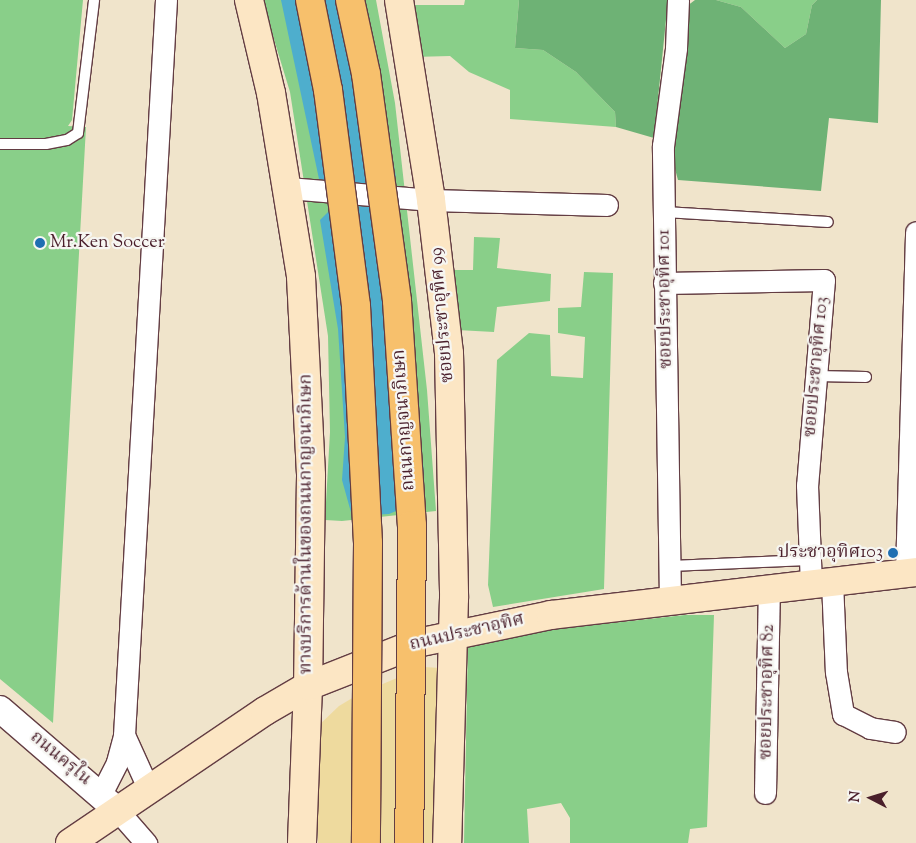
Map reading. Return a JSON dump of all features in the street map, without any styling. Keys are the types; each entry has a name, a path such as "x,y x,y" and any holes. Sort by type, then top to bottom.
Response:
{"highway":[{"path":"310,0 328,90 356,306 368,543 366,843"},
{"name":"ถนนกาญจนาภิเษก","path":"350,0 366,74 397,301 412,525 409,843"}],"main road":[{"name":"ทางบริการด้านในของถนนกาญจนาภิเษก","path":"248,0 271,93 301,277 311,476 308,686 302,843"},
{"name":"ซอยประชาอุทิศ 99","path":"399,0 431,200 450,382 453,633 447,843"},
{"name":"ถนนประชาอุทิศ","path":"73,842 109,802 149,790 265,711 308,686 380,656 453,633 551,615 769,590 818,576 911,572"}],"street":[{"path":"146,843 109,802 124,736 166,0"},
{"name":"ซอยประชาอุทิศ 101","path":"670,600 663,146 676,48 678,0"},
{"path":"288,188 431,200 607,205"},
{"path":"911,572 916,232"},
{"name":"ซอยประชาอุทิศ 103","path":"664,283 824,280 808,485 818,576 844,714 870,728 895,732"},
{"name":"ซอยประชาอุทิศ 82","path":"765,793 769,590"},
{"name":"ถนนครุใน","path":"0,709 109,802"},
{"path":"124,736 149,790"}],"lane":[{"path":"0,144 46,144 66,140 78,133 94,0"},
{"path":"665,212 828,222"},
{"path":"816,376 866,377"},
{"path":"670,566 818,576"}],"green space":[{"path":"0,0 83,0 72,120 68,126 86,127 53,723 0,679"},
{"path":"262,0 376,0 395,103 427,390 436,511 342,521 325,520 330,432 328,336 290,92"},
{"path":"465,0 519,0 515,48 543,50 576,72 615,112 616,127 510,119 510,90 469,72 450,56 413,57 408,5 464,5"},
{"path":"519,0 668,0 654,138 616,127 615,112 576,72 543,50 515,48"},
{"path":"695,0 716,0 741,7 785,48 806,34 812,5 817,0 881,0 878,123 829,118 821,191 678,180 672,158 683,9"},
{"path":"716,0 817,0 812,5 806,34 785,48 741,7"},
{"path":"474,237 500,238 497,268 551,274 550,301 497,307 494,332 457,330 448,270 473,270"},
{"path":"584,272 613,273 604,589 493,607 488,585 497,360 529,333 550,335 551,376 583,378 585,337 558,333 558,308 581,307"},
{"path":"685,615 714,615 707,827 690,829 688,843 570,843 570,818 561,803 527,809 529,843 464,843 468,639"}],"sand":[{"path":"423,667 441,668 435,843 318,843 317,727 339,706 359,694"}],"water":[{"path":"281,0 364,0 396,177 357,188 319,179"},
{"path":"361,206 395,209 424,473 422,500 389,514 352,516 342,480 345,437 338,329 320,220 330,210"}],"place":[{"name":"Mr.Ken Soccer","path":"40,243"},
{"name":"ประชาอุทิศ103","path":"893,553"}]}
